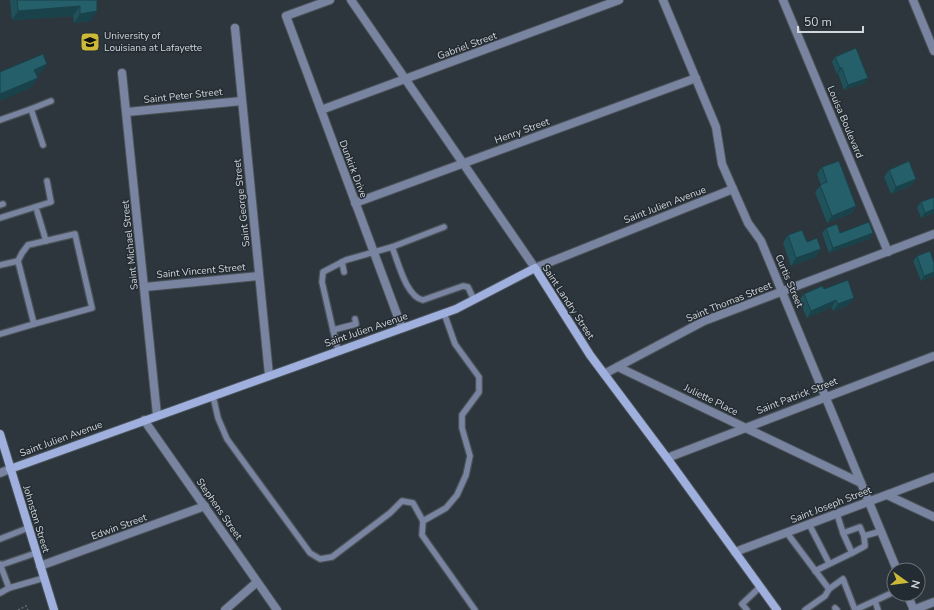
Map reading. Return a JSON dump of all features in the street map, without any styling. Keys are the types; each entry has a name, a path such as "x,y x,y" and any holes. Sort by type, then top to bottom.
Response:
{"street":[{"name":"Dunkirk Drive","path":"330,0 286,16 402,328"},
{"name":"Saint Landry Street","path":"351,0 535,268 574,331 604,374 777,610"},
{"name":"Gabriel Street","path":"321,110 620,0"},
{"name":"Curtis Street","path":"663,0 716,127 722,164 748,223 761,241 861,483 870,501 894,562"},
{"name":"Louisa Boulevard","path":"783,0 888,252"},
{"path":"913,0 934,50"},
{"name":"Saint George Street","path":"235,28 269,376"},
{"name":"Saint Michael Street","path":"122,72 157,415"},
{"name":"Henry Street","path":"355,203 696,78"},
{"name":"Saint Peter Street","path":"127,112 242,101"},
{"name":"Saint Julien Avenue","path":"0,472 444,313 474,300 535,268 733,189"},
{"name":"Saint Thomas Street","path":"604,374 691,327 934,234"},
{"name":"Saint Vincent Street","path":"145,287 259,276"},
{"name":"Saint Patrick Street","path":"667,458 744,427 934,356"},
{"name":"Juliette Place","path":"618,366 861,483"},
{"name":"Stephens Street","path":"144,420 277,610"},
{"name":"Johnston Street","path":"0,434 54,610"},
{"name":"Saint Joseph Street","path":"735,552 934,477"},
{"path":"887,495 934,517"},
{"name":"Edwin Street","path":"40,566 205,506"},
{"path":"225,610 258,582"},
{"path":"914,610 934,602"}],"lane":[{"path":"0,120 50,101"},
{"path":"31,109 43,145"},
{"path":"0,218 51,202 47,181"},
{"path":"37,211 46,241"},
{"path":"338,350 322,282 323,272 342,262 374,253 444,227"},
{"path":"0,334 92,308 75,234 28,245 18,261 34,324"},
{"path":"392,246 409,289 418,299 423,300 463,286 468,287 474,300"},
{"path":"0,265 18,261"},
{"path":"342,262 344,272"},
{"path":"423,521 446,508 457,495 464,480 470,456 462,428 462,415 479,392 479,377 455,344 444,313"},
{"path":"333,330 356,324 355,319"},
{"path":"213,396 218,418 227,439 310,553 320,559 332,558 390,513 402,501 413,503 423,521 422,535 475,610"},
{"path":"837,514 843,533 852,553"},
{"path":"809,524 829,564"},
{"path":"815,571 865,546 864,536 860,527 843,533"},
{"path":"0,539 28,528"},
{"path":"864,536 882,531"},
{"path":"787,533 829,589"},
{"path":"9,588 0,564 36,553"},
{"path":"0,593 9,588 44,578"},
{"path":"805,610 825,596 829,589 844,579 854,610 886,596"},
{"path":"746,610 742,604 760,587"},
{"path":"875,601 878,610"}],"path":[{"path":"18,610 26,606 28,610"}],"building":[{"path":"17,0 97,0 97,11 80,14 80,6 18,11"},
{"path":"856,48 868,78 848,85 842,68 840,68 835,57"},
{"path":"43,54 47,64 34,70 38,78 0,94 0,72"},
{"path":"839,161 856,206 832,216 820,185 827,182 822,167"},
{"path":"909,161 916,179 896,187 889,170"},
{"path":"934,197 934,209 925,213 921,202"},
{"path":"869,222 873,233 833,248 826,228 837,224 840,233"},
{"path":"802,230 807,242 817,238 821,249 796,258 788,235"},
{"path":"930,251 934,263 934,272 924,276 917,256"},
{"path":"848,280 854,298 838,304 836,300 811,311 804,294 822,286 824,289"}],"place":[{"name":"University of Louisiana at Lafayette","path":"90,42"}]}
